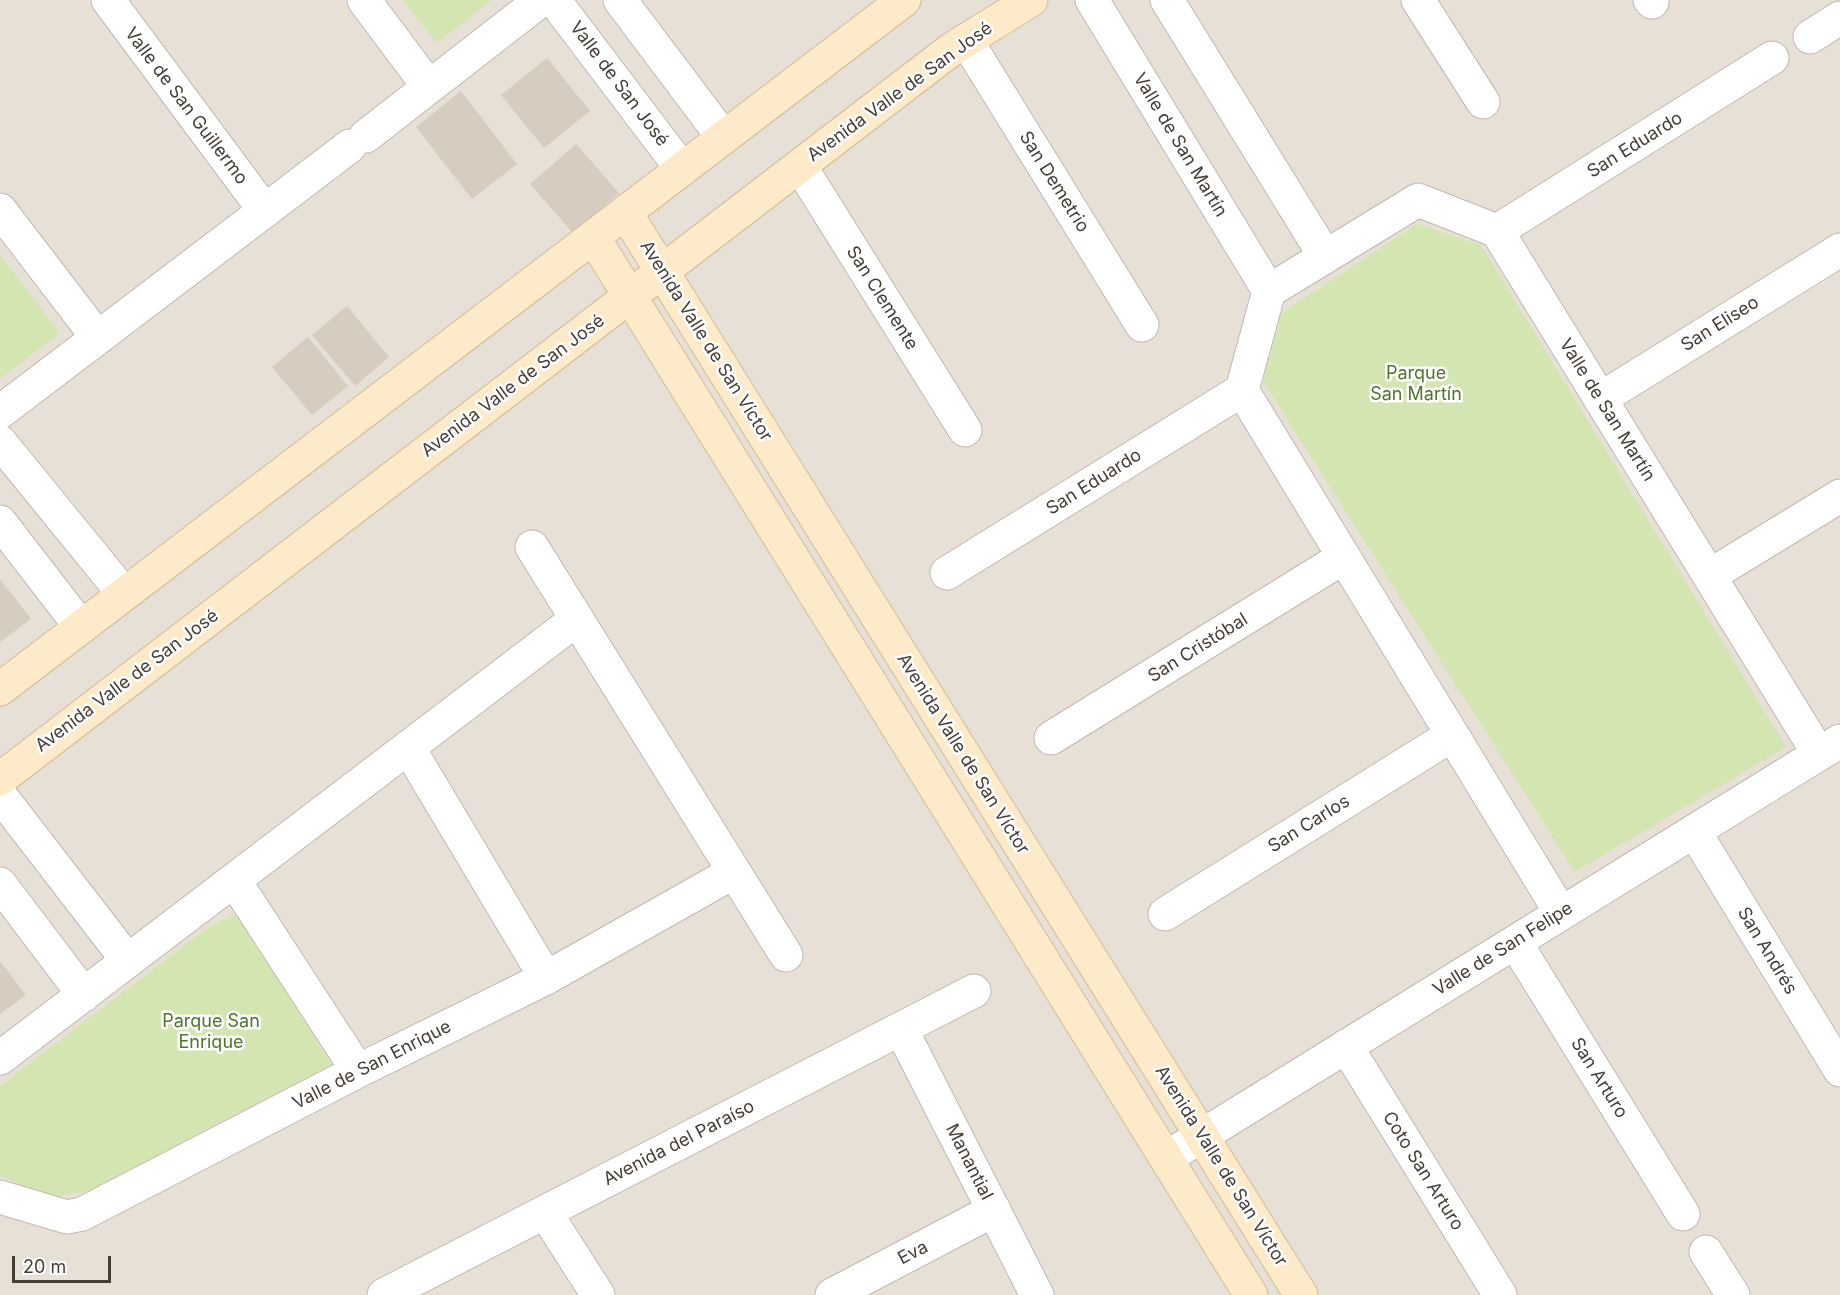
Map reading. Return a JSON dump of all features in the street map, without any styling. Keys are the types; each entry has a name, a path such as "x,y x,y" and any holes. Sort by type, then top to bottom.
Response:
{"street":[{"name":"Valle de San Guillermo","path":"108,0 265,211"},
{"path":"364,0 429,87"},
{"path":"0,412 541,0"},
{"name":"Valle de San José","path":"554,0 682,169"},
{"path":"620,0 723,137"},
{"path":"0,689 904,0"},
{"name":"Avenida Valle de San José","path":"0,779 966,40 1031,0"},
{"name":"Valle de San Martín","path":"1092,0 1269,291"},
{"path":"1167,0 1325,256"},
{"path":"1418,0 1483,102"},
{"path":"1810,37 1840,18"},
{"name":"San Demetrio","path":"966,40 1142,325"},
{"name":"San Eduardo","path":"1497,231 1772,58"},
{"name":"San Clemente","path":"800,166 965,430"},
{"path":"1497,231 1418,200 1325,256 1269,291 1242,390 1561,914"},
{"path":"0,210 98,338"},
{"name":"Avenida Valle de San Víctor","path":"625,212 1301,1295"},
{"name":"Valle de San Martín","path":"1497,231 1709,576 1829,748"},
{"path":"593,237 1251,1295"},
{"name":"San Eliseo","path":"1600,399 1840,250"},
{"name":"San Eduardo","path":"947,573 1242,390"},
{"path":"0,442 124,594"},
{"path":"1709,576 1840,496"},
{"path":"0,522 81,627"},
{"path":"532,547 786,955"},
{"name":"San Cristóbal","path":"1051,738 1344,557"},
{"path":"0,1058 577,619"},
{"name":"San Carlos","path":"1165,914 1452,735"},
{"path":"408,747 546,978"},
{"name":"Valle de San Felipe","path":"1166,1158 1829,748"},
{"path":"0,795 128,961"},
{"name":"San Andrés","path":"1694,831 1840,1070"},
{"name":"Valle de San Enrique","path":"0,1197 67,1217 82,1214 358,1071 546,978 734,872"},
{"path":"234,880 358,1071"},
{"path":"0,884 84,995"},
{"name":"San Arturo","path":"1515,942 1683,1214"},
{"name":"Avenida del Paraíso","path":"384,1295 974,991"},
{"name":"Manantial","path":"901,1029 1037,1295"},
{"name":"Coto San Arturo","path":"1346,1046 1500,1295"},
{"name":"Eva","path":"832,1295 994,1210"},
{"path":"545,1212 598,1295"},
{"path":"1706,1252 1732,1295"}],"shaded area":[{"path":"0,0 1840,0 1840,1295 0,1295"}],"green space":[{"path":"403,0 492,0 437,43"},
{"name":"Parque San Martín","path":"1417,224 1481,245 1786,747 1575,872 1263,381 1282,313"},
{"path":"0,255 60,333 0,379"},
{"name":"Parque San Enrique","path":"238,913 332,1066 89,1191 54,1197 0,1176 0,1086 209,927"}],"building":[{"path":"547,58 590,111 544,148 501,95"},
{"path":"461,91 517,164 472,199 416,127"},
{"path":"576,144 619,193 573,233 530,184"},
{"path":"347,306 389,357 355,386 312,335"},
{"path":"308,337 348,386 312,415 272,367"},
{"path":"0,579 31,619 0,642"},
{"path":"0,961 26,995 0,1014"}]}
